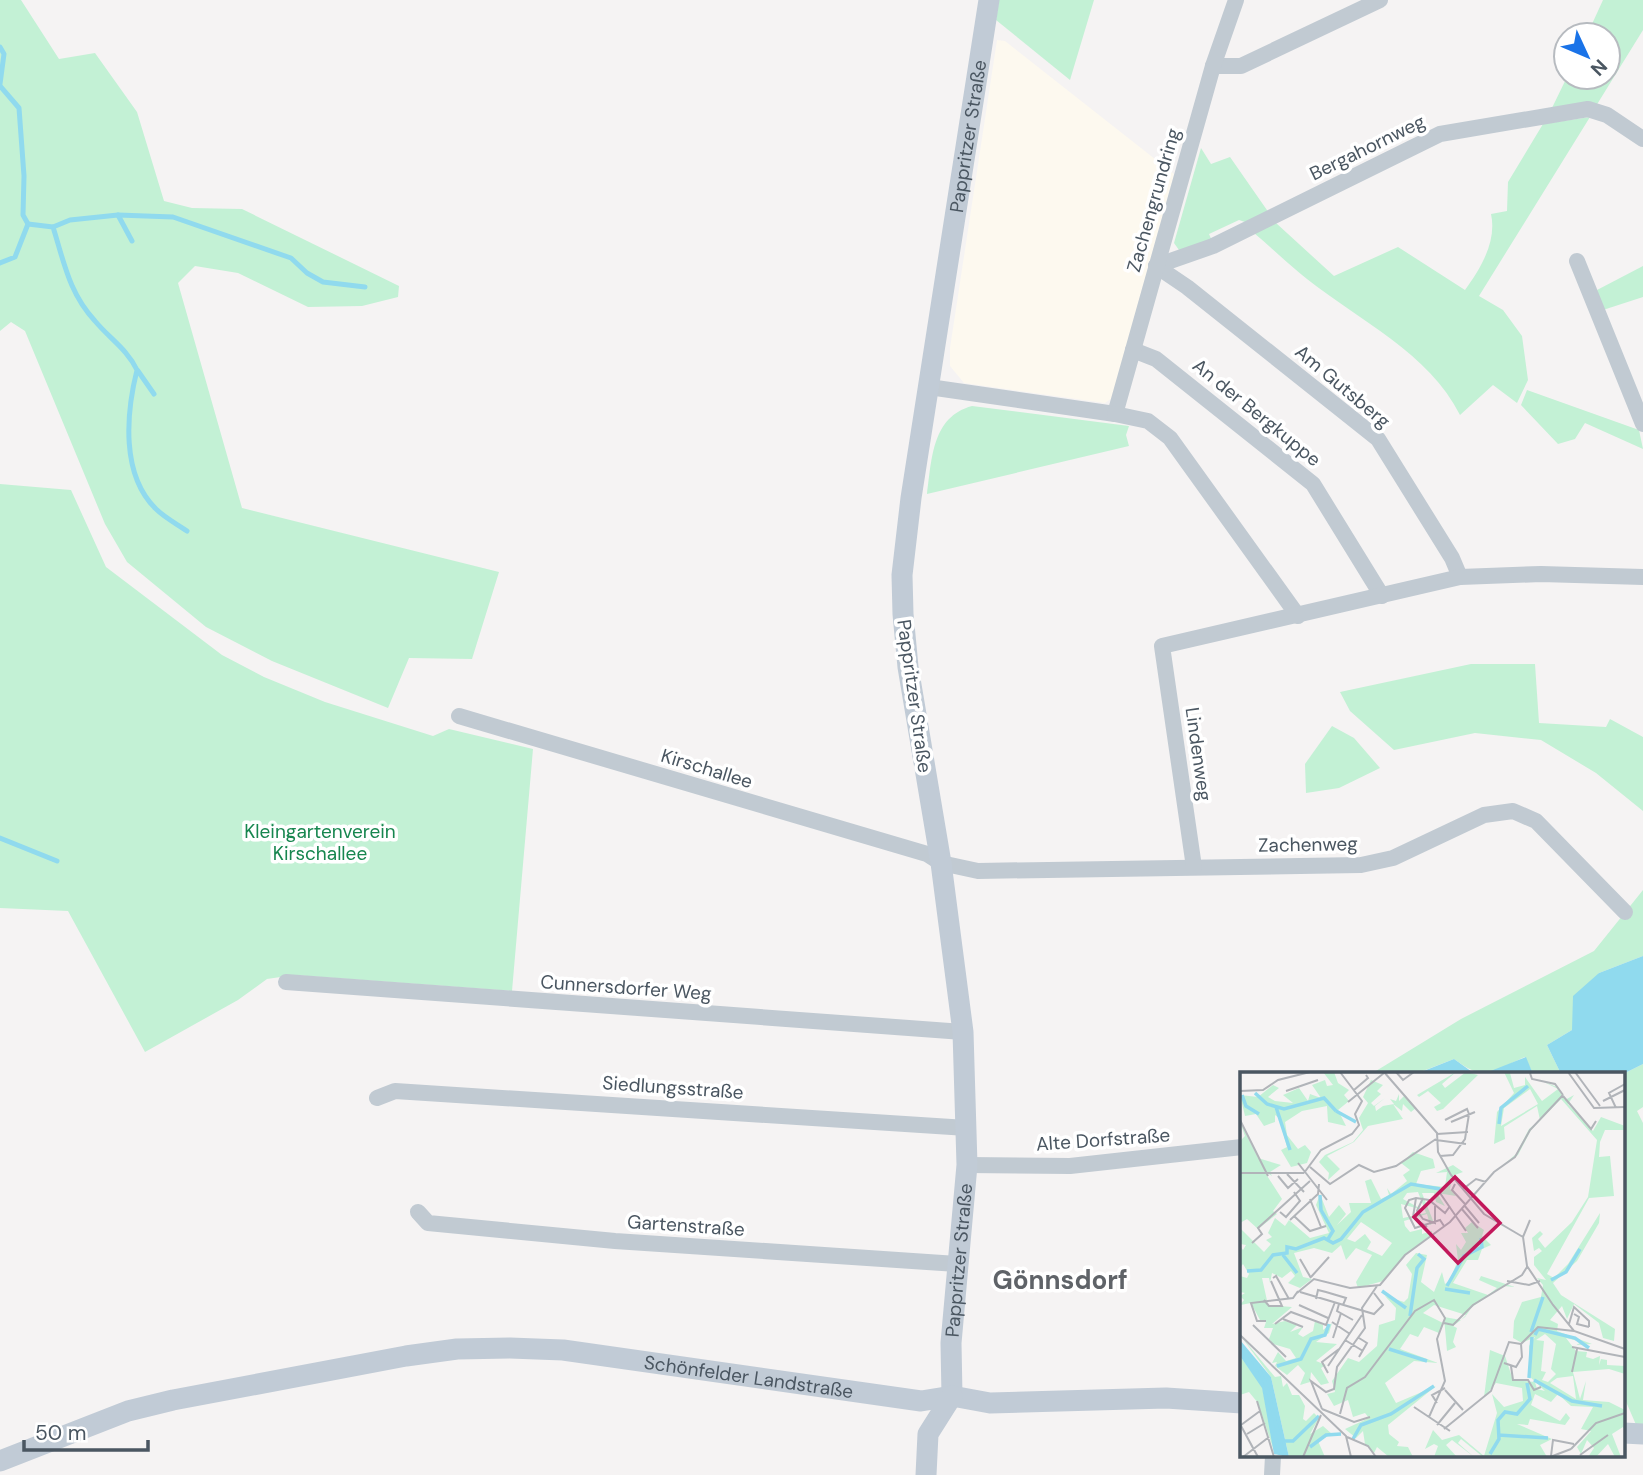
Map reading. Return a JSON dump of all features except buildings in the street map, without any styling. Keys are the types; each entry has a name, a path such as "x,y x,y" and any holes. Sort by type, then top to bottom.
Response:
{"street":[{"name":"Pappritzer Straße","path":"952,1396 951,1343 967,1165 963,1032 941,863 908,667 902,575 911,498 989,0"},
{"name":"Zachengrundring","path":"1115,414 1213,66 1236,0"},
{"path":"1213,66 1241,66 1380,0"},
{"name":"Bergahornweg","path":"1156,266 1213,246 1440,134 1588,109 1607,116 1643,139"},
{"path":"1577,261 1643,424"},
{"name":"Am Gutsberg","path":"1156,266 1187,287 1378,439 1452,558 1460,577"},
{"name":"An der Bergkuppe","path":"1133,351 1156,359 1314,484 1382,596"},
{"path":"929,387 1149,421 1170,438 1298,616 1460,577 1541,574 1643,577"},
{"name":"Lindenweg","path":"1195,867 1162,646 1298,616"},
{"name":"Kirschallee","path":"458,716 927,855 941,863"},
{"name":"Zachenweg","path":"941,863 1006,872 1361,864 1393,858 1485,815 1513,811 1536,821 1625,912"},
{"name":"Cunnersdorfer Weg","path":"286,982 963,1032"},
{"name":"Siedlungsstraße","path":"377,1098 395,1091 967,1128"},
{"name":"Alte Dorfstraße","path":"967,1165 1070,1166 1240,1147"},
{"name":"Gartenstraße","path":"418,1212 428,1223 615,1241 957,1264"},
{"name":"Schönfelder Landstraße","path":"0,1461 128,1411 257,1383 457,1349 563,1350 922,1401 952,1396 990,1404 1166,1398 1240,1403"},
{"path":"926,1475 928,1434 952,1396"}],"shaded area":[{"path":"997,40 1005,41 1174,174 1112,398 1105,403 964,383 950,366 950,348"}],"green space":[{"path":"0,0 21,0 59,59 95,53 137,112 164,201 192,208 242,209 399,286 398,297 362,306 308,307 238,273 195,266 178,283 242,508 499,572 472,659 409,658 388,708 272,661 206,627 127,562 105,524 25,331 11,322 0,331"},
{"path":"999,0 1094,0 1070,80 996,20"},
{"path":"1603,0 1643,0 1643,30 1622,64 1622,21 1593,21"},
{"path":"1560,91 1605,91 1596,106 1551,110"},
{"path":"1590,117 1479,296 1503,310 1522,336 1528,380 1517,403 1493,385 1460,415 1447,393 1412,356 1307,279 1254,233 1276,223 1334,276 1398,247 1465,290 1477,273 1490,244 1491,214 1507,211 1508,182 1543,124"},
{"path":"1201,148 1211,164 1230,157 1269,213 1248,223 1239,220 1209,234 1213,243 1179,250 1174,243"},
{"path":"1643,266 1643,297 1603,310 1597,290"},
{"path":"1527,390 1639,430 1643,449 1585,423 1575,439 1558,444 1521,405"},
{"path":"972,406 1129,426 1126,435 1129,446 927,494 933,453 942,429 959,411"},
{"name":"Kleingartenverein Kirschallee","path":"0,484 71,490 106,567 222,655 264,677 325,702 433,736 449,729 533,749 512,991 294,975 267,979 238,1000 145,1052 68,911 0,908"},
{"path":"1471,664 1535,664 1539,723 1606,727 1610,719 1643,737 1643,811 1596,773 1541,740 1475,733 1394,750 1350,711 1340,692"},
{"path":"1332,726 1354,738 1380,768 1339,788 1306,793 1305,764"},
{"path":"1643,890 1643,956 1599,973 1572,1030 1547,1045 1560,1072 1532,1072 1525,1057 1492,1072 1474,1071 1454,1059 1420,1072 1374,1072 1461,1019 1594,951"},
{"path":"1643,1064 1643,1107 1637,1111 1643,1123 1643,1434 1640,1434 1626,1402 1626,1072"}],"water":[{"path":"1643,956 1643,1064 1626,1072 1560,1072 1547,1045 1572,1030 1573,996 1599,973"},
{"path":"1526,1057 1532,1072 1488,1072"},
{"path":"1454,1059 1472,1072 1421,1072"}],"waterway":[{"path":"0,47 4,54 0,84"},
{"path":"0,86 19,108 24,176 23,215 28,224 15,257 0,263"},
{"path":"118,215 132,241"},
{"path":"53,227 70,220 118,215 173,217 291,258 307,273 323,282 365,287"},
{"path":"28,224 53,227 68,277 79,299 137,370 129,424 129,443 137,479 156,509 187,531"},
{"path":"138,371 154,394"},
{"path":"0,838 57,861"}],"district":[{"name":"Gönnsdorf","path":"1060,1280"}]}
